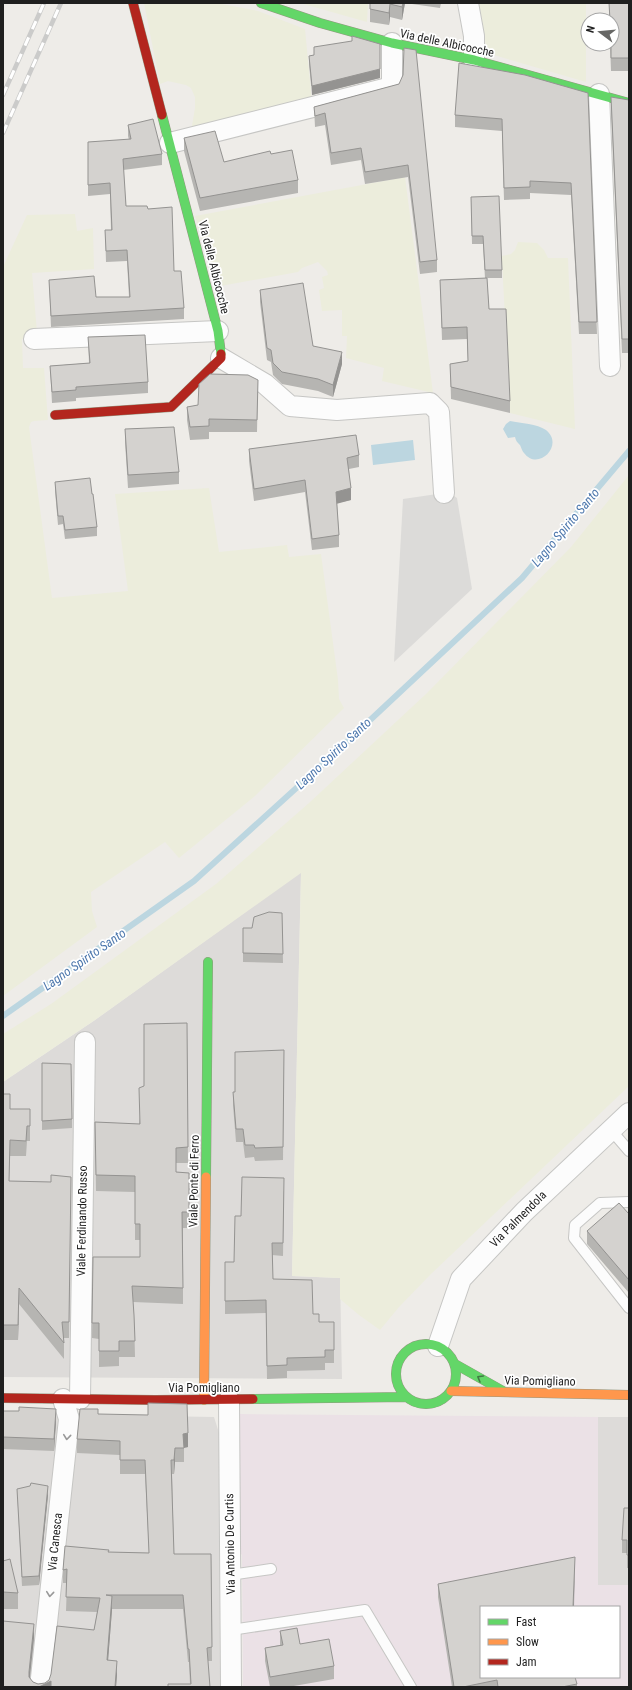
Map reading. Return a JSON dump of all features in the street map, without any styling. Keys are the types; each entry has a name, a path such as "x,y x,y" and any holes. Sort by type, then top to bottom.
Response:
{"street":[{"name":"Via delle Albicocche","path":"132,3 170,143 218,331 220,358"},
{"name":"Via delle Albicocche","path":"261,3 320,23 392,43 474,60 629,103"},
{"path":"468,3 474,36 474,60"},
{"path":"170,143 392,87 392,43"},
{"path":"599,94 610,366"},
{"path":"34,339 218,331"},
{"path":"55,415 171,407 220,358 265,384 290,406 337,410 430,403 439,412 444,493"},
{"name":"Viale Ponte di Ferro","path":"204,1400 208,962"},
{"name":"Viale Ferdinando Russo","path":"71,1399 85,1042"},
{"name":"Via Palmendola","path":"438,1346 461,1279 524,1212 622,1123"},
{"path":"430,1343 446,1350 455,1364 457,1372 456,1382 444,1399 435,1403 425,1405 415,1402 406,1397 393,1381 399,1360 404,1352 421,1344 430,1343"},
{"path":"455,1364 505,1392"},
{"path":"358,1398 377,1389"},
{"name":"Via Pomigliano","path":"451,1391 629,1395"},
{"name":"Via Pomigliano","path":"3,1398 229,1400 406,1397"},
{"name":"Via Canesca","path":"40,1687 71,1399"},
{"name":"Via Antonio De Curtis","path":"229,1400 231,1687"}],"lane":[{"path":"622,1123 629,1151"},
{"path":"629,1202 600,1203 575,1225 574,1238 629,1308"},
{"path":"230,1575 271,1569"},
{"path":"231,1630 365,1610 411,1687"}],"shaded area":[{"path":"444,493 451,494 457,498 472,589 394,662 403,499"},
{"path":"301,872 292,1276 340,1278 342,1379 3,1377 3,1082 95,1020"},
{"path":"3,1412 58,1412 56,1451 34,1687 3,1687"},
{"path":"76,1413 99,1415 214,1417 219,1433 220,1687 52,1687 59,1583"},
{"path":"239,1414 598,1417 598,1585 629,1585 629,1687 243,1687 242,1555 237,1549"},
{"path":"598,1417 629,1417 629,1585 598,1585"}],"green space":[{"path":"144,3 222,4 258,11 305,29 312,102 191,132 195,108 195,97 191,88 186,85 168,81 160,84"},
{"path":"300,3 368,3 367,22"},
{"path":"479,3 586,3 586,12 580,12 580,52 586,52 586,82 487,53"},
{"path":"405,177 433,393 382,381 384,368 346,358 347,336 342,336 342,310 322,311 319,290 324,288 322,277 328,275 327,271 318,262 302,268 298,272 215,287 195,216"},
{"path":"75,214 77,231 93,228 94,269 32,273 37,333 28,338 22,339 23,368 44,368 48,420 31,422 29,427 52,598 128,591 115,494 209,488 219,552 287,545 289,557 321,554 338,680 339,699 344,708 255,796 179,858 165,842 91,892 92,911 97,927 3,996 3,267 27,215"},
{"path":"518,242 537,243 544,250 548,258 568,258 575,429 510,413 502,256 511,254 515,250"},
{"path":"629,475 629,1086 431,1274 399,1307 380,1330 340,1299 340,1278 292,1276 301,873 95,1020 3,1082 3,1034 51,1004 216,884 309,803 427,693 571,547"}],"water":[{"path":"510,421 534,425 546,430 551,436 553,443 551,449 542,458 536,460 530,458 524,453 515,437 508,438 503,429"},
{"path":"413,440 415,460 373,465 371,445"}],"building":[{"path":"370,3 403,3 402,7 390,4 389,13 370,9"},
{"path":"609,3 629,3 629,58 611,58 611,52 620,52 620,12 610,12"},
{"path":"352,36 380,44 380,69 312,86 309,56 314,55 314,47 352,41"},
{"path":"404,48 416,50 437,260 420,262 408,165 365,172 361,148 331,153 325,113 315,116 314,107 399,84 403,75"},
{"path":"459,63 525,75 588,93 597,322 579,322 571,183 530,181 530,187 504,188 502,119 455,115"},
{"path":"611,97 629,100 629,339 622,339"},
{"path":"153,119 162,154 123,159 126,206 147,206 148,209 172,207 174,271 181,271 184,308 51,316 49,280 94,276 96,297 130,297 127,250 106,251 105,230 112,230 110,183 88,185 88,142 131,139 128,125"},
{"path":"215,131 224,162 270,151 271,154 292,150 298,180 200,198 184,138"},
{"path":"499,196 502,270 485,270 483,236 472,236 471,197"},
{"path":"487,278 489,309 506,309 510,401 451,387 450,364 468,361 467,327 442,328 440,280"},
{"path":"303,283 313,346 342,352 333,385 318,379 282,372 273,363 271,350 267,348 260,290"},
{"path":"145,335 148,382 76,387 76,390 52,392 50,366 90,363 88,337"},
{"path":"210,374 248,375 258,380 257,420 209,419 209,426 190,427 187,407 198,405 199,384"},
{"path":"174,427 179,472 128,475 125,429"},
{"path":"356,435 359,455 347,458 351,488 336,492 339,535 312,539 305,480 254,489 249,449"},
{"path":"90,478 97,527 65,530 63,516 58,516 55,482"},
{"path":"269,912 282,913 283,954 243,953 243,928 252,928 254,917"},
{"path":"187,1023 188,1147 176,1148 176,1172 189,1173 189,1212 182,1212 183,1288 132,1286 135,1341 119,1341 119,1351 99,1351 99,1323 92,1323 93,1257 140,1257 140,1224 135,1224 135,1176 96,1175 95,1122 140,1124 139,1088 144,1086 144,1024"},
{"path":"284,1050 283,1147 255,1148 254,1145 245,1145 243,1129 236,1129 233,1092 235,1092 235,1052"},
{"path":"42,1063 71,1064 72,1119 42,1121"},
{"path":"3,1094 10,1094 10,1109 30,1109 30,1126 27,1126 26,1141 10,1140 9,1181 51,1182 51,1175 71,1177 69,1322 62,1322 64,1343 19,1288 18,1325 3,1325"},
{"path":"242,1177 284,1178 283,1243 272,1243 273,1279 312,1280 313,1314 319,1314 319,1322 334,1322 334,1350 325,1350 325,1357 287,1358 287,1365 267,1366 266,1300 225,1301 225,1262 234,1262 235,1216 241,1216"},
{"path":"619,1203 629,1214 629,1280 587,1231"},
{"path":"148,1403 187,1404 188,1433 183,1434 184,1448 175,1448 174,1460 171,1460 174,1554 211,1554 212,1647 207,1648 210,1687 168,1687 168,1684 191,1684 183,1595 106,1595 112,1596 107,1660 117,1661 115,1687 51,1687 51,1681 39,1687 3,1687 3,1621 34,1624 29,1677 33,1682 38,1684 45,1683 49,1680 51,1674 57,1626 94,1630 100,1598 66,1597 67,1569 63,1570 65,1546 109,1550 108,1552 149,1553 145,1460 120,1460 120,1441 77,1439 80,1409 98,1409 98,1414 148,1415"},
{"path":"19,1407 56,1409 54,1439 3,1437 3,1411 19,1411"},
{"path":"31,1483 48,1486 39,1576 22,1577 17,1489 30,1486"},
{"path":"624,1508 629,1508 629,1555 627,1555 627,1540 622,1540"},
{"path":"575,1557 573,1606 480,1606 480,1678 575,1678 577,1684 562,1687 498,1687 497,1680 463,1687 454,1687 438,1584"},
{"path":"10,1559 18,1593 3,1592 3,1561"},
{"path":"297,1628 300,1644 329,1639 334,1666 270,1677 265,1648 283,1645 280,1631"}],"waterway":[{"name":"Lagno Spirito Santo","path":"3,1016 194,881 336,752 522,578 629,451"}],"railway":[{"path":"3,95 44,3"},
{"path":"3,133 61,3"}],"traffic: fast":[{"path":"261,3 320,23 392,43 474,60 629,103"},
{"path":"162,115 218,331 221,354"},
{"path":"206,1177 208,962"},
{"path":"420,1344 432,1344 443,1349 451,1357 456,1368 456,1374 454,1386 443,1399 432,1404 420,1404 409,1399 401,1391 396,1380 396,1368 401,1357 409,1349 420,1344"},
{"path":"455,1364 503,1391"},
{"path":"253,1399 406,1397"}],"traffic: slow":[{"path":"204,1400 206,1177"},
{"path":"451,1391 629,1395"}],"traffic: jam":[{"path":"133,3 162,115"},
{"path":"55,415 171,407 221,358 221,354"},
{"path":"3,1398 155,1400 253,1399"}]}
